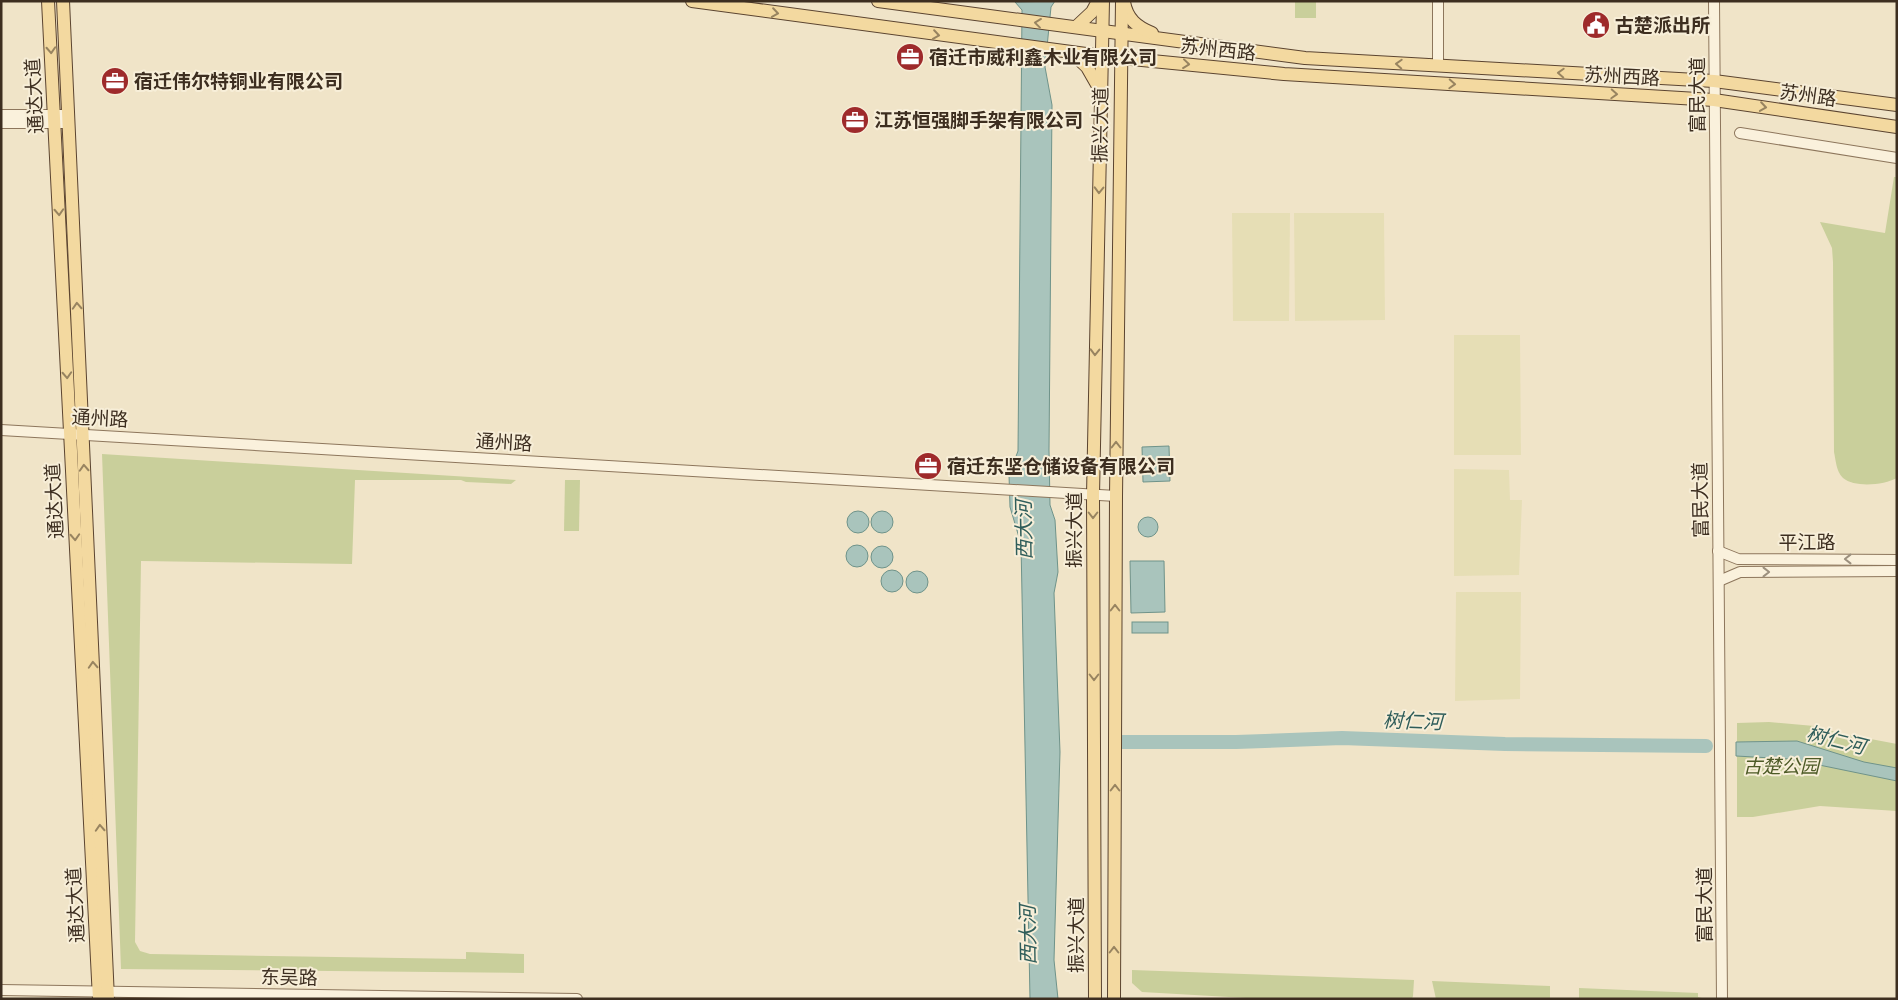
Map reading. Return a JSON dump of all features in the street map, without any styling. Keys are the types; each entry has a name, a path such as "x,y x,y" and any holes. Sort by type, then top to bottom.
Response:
{"main road":[{"name":"通达大道","path":"48,1 54,119 76,434 103,995"},
{"name":"通达大道","path":"63,1 76,434"},
{"name":"苏州西路","path":"692,1 1068,52 1284,74 1714,100"},
{"name":"苏州西路","path":"878,1 1305,58 1714,81"},
{"path":"1072,27 1092,12 1098,1"},
{"name":"振兴大道","path":"1095,999 1092,495 1103,1"},
{"path":"1123,1 1125,9 1133,22 1140,28 1169,40"},
{"name":"振兴大道","path":"1114,999 1119,86 1123,1"},
{"path":"1119,86 1131,68 1147,60 1152,37"},
{"path":"1068,52 1087,66 1101,91"},
{"name":"苏州路","path":"1714,81 1897,105"},
{"name":"苏州路","path":"1714,100 1897,127"}],"street":[{"path":"1438,1 1438,66"},
{"name":"富民大道","path":"1714,1 1722,999"},
{"path":"1,115 68,119"},
{"path":"1,123 54,119"},
{"path":"1740,133 1897,158"},
{"name":"通州路","path":"1,430 1116,496"},
{"name":"平江路","path":"1718,551 1738,559 1897,560"},
{"name":"平江路","path":"1719,581 1740,572 1897,571"},
{"name":"东吴路","path":"1,990 103,995 577,999"}],"shaded area":[{"path":"1232,213 1290,213 1289,321 1233,321"},
{"path":"1294,213 1384,213 1385,320 1295,321"},
{"path":"1454,335 1520,335 1521,455 1454,455"},
{"path":"1454,469 1509,470 1510,500 1522,500 1519,575 1454,576"},
{"path":"1456,592 1521,592 1520,699 1455,701"}],"green space":[{"path":"1295,1 1316,1 1316,18 1295,18"},
{"path":"1894,177 1897,177 1897,478 1877,484 1862,484 1843,478 1838,469 1834,452 1833,262 1832,248 1820,222 1885,233"},
{"path":"102,454 516,480 511,484 466,482 461,480 355,480 352,564 141,561 135,942 140,951 150,954 466,959 466,952 524,954 524,973 121,969"},
{"path":"565,480 580,480 579,531 564,531"},
{"name":"古楚公园","path":"1769,722 1814,726 1839,733 1897,744 1897,811 1820,806 1753,817 1737,817 1737,723"},
{"path":"1132,970 1414,980 1413,996 1412,999 1264,999 1142,992 1132,983"},
{"path":"1432,981 1550,986 1550,999 1436,999"},
{"path":"1579,988 1698,993 1698,997 1706,999 1579,999"}],"water":[{"name":"西大河","path":"1055,1 1051,7 1045,67 1052,105 1049,450 1050,505 1055,520 1058,572 1054,593 1060,752 1054,960 1058,999 1030,999 1021,544 1010,507 1009,475 1018,451 1022,10 1015,2"},
{"path":"1169,446 1170,481 1143,482 1142,447"},
{"path":"858,511 866,514 869,522 866,530 858,533 850,530 847,522 850,514"},
{"path":"882,511 890,514 893,522 890,530 882,533 874,530 871,522 874,514"},
{"path":"1148,517 1155,520 1158,527 1155,534 1148,537 1141,534 1138,527 1141,520"},
{"path":"857,545 865,548 868,556 865,564 857,567 849,564 846,556 849,548"},
{"path":"882,546 890,549 893,557 890,565 882,568 874,565 871,557 874,549"},
{"path":"1130,561 1164,561 1165,612 1131,613"},
{"path":"892,570 900,573 903,581 900,589 892,592 884,589 881,581 884,573"},
{"path":"917,571 925,574 928,582 925,590 917,593 909,590 906,582 909,574"},
{"path":"1132,622 1168,622 1168,633 1132,633"},
{"path":"1797,741 1864,762 1897,768 1897,781 1790,759 1736,756 1736,742"}],"waterway":[{"name":"树仁河","path":"1119,742 1236,742 1342,738 1505,744 1706,746"}],"place":[{"name":"古楚派出所","path":"1596,25"},
{"name":"宿迁市威利鑫木业有限公司","path":"910,57"},
{"name":"宿迁伟尔特铜业有限公司","path":"115,81"},
{"name":"江苏恒强脚手架有限公司","path":"855,120"},
{"name":"宿迁东坚仓储设备有限公司","path":"928,466"}]}
